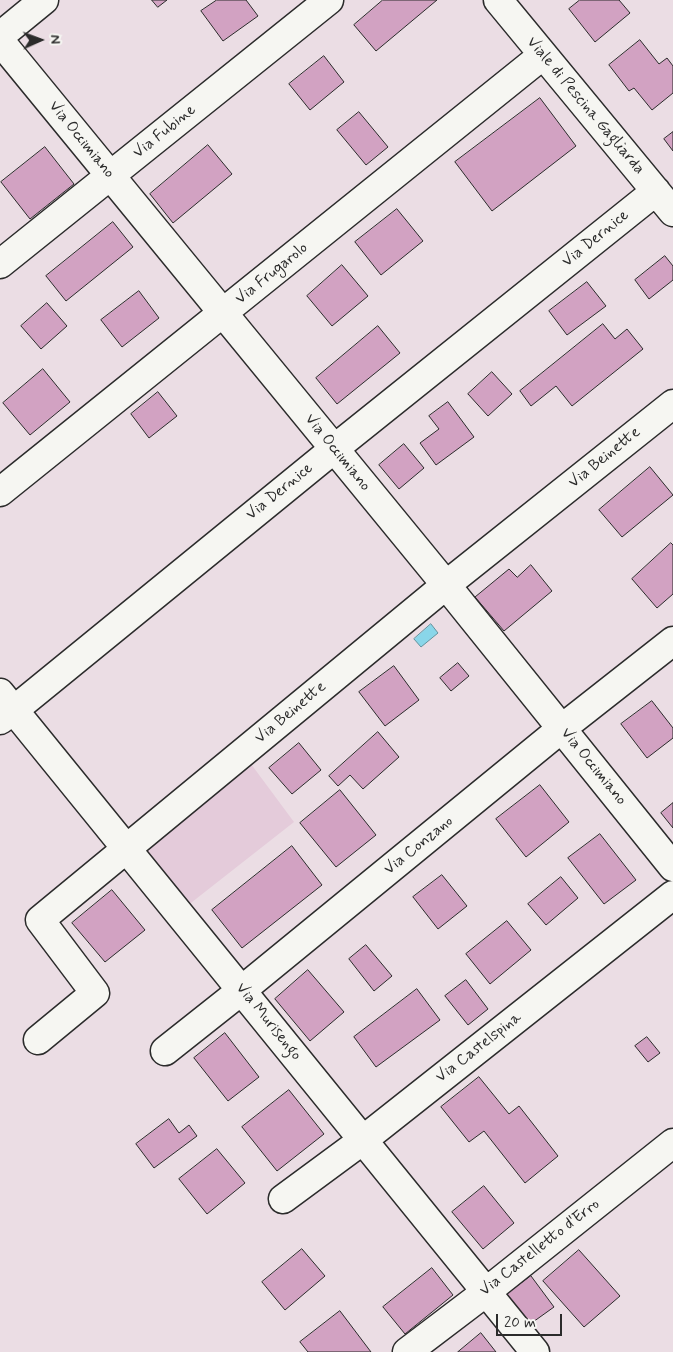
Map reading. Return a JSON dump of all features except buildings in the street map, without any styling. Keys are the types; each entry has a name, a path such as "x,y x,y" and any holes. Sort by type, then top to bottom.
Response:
{"street":[{"path":"0,36 44,0"},
{"name":"Via Fubine","path":"0,264 329,0"},
{"name":"Viale di Pescina Gagliarda","path":"498,0 665,202"},
{"name":"Via Occimiano","path":"0,41 446,585 673,867"},
{"name":"Via Frugarolo","path":"0,492 543,55"},
{"name":"Via Dernice","path":"5,708 334,449 665,202"},
{"name":"Via Beinette","path":"38,1040 95,993 40,920 446,585 673,404"},
{"name":"Via Conzano","path":"165,1051 561,729 673,642"},
{"name":"Via Murisengo","path":"5,708 126,849 535,1352"},
{"name":"Via Castelspina","path":"283,1199 363,1140 673,895"},
{"name":"Via Castelletto d'Erro","path":"407,1352 486,1292 673,1143"}],"shaded area":[{"path":"251,764 294,822 187,906 142,850"}],"water":[{"path":"431,624 438,633 421,647 414,639"}]}
